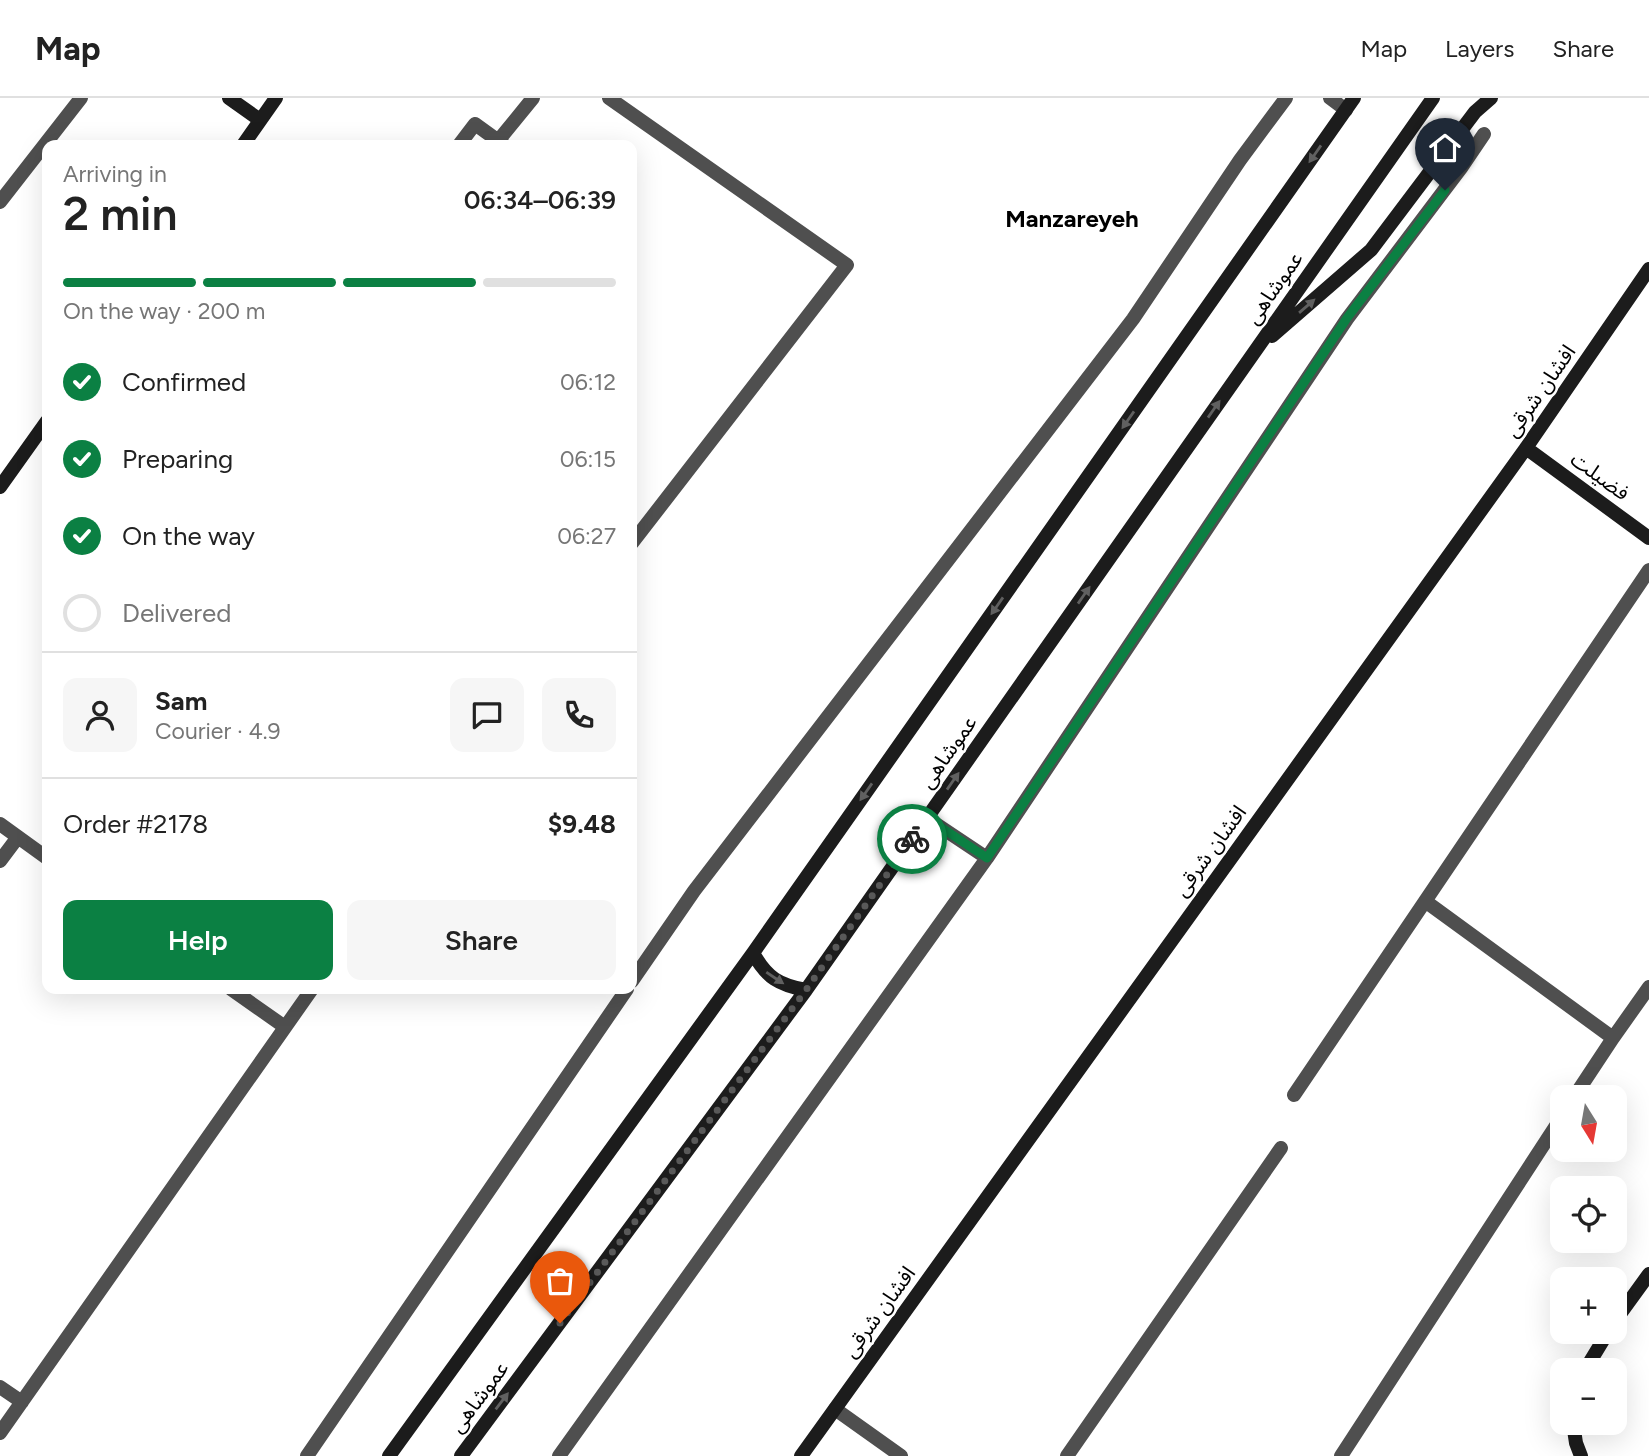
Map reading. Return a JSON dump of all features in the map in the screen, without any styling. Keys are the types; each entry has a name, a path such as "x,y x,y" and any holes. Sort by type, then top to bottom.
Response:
{"main road":[{"path":"229,98 260,120"},
{"path":"246,140 276,98"},
{"name":"عموشاهی","path":"461,1456 806,990 1433,98"},
{"path":"1255,350 1371,250 1475,112 1491,98"},
{"name":"عموشاهی","path":"388,1456 753,953 1350,104"},
{"name":"افشان شرقی","path":"801,1456 1526,448 1649,269"},
{"path":"0,487 42,428"},
{"name":"فضیلت","path":"1526,448 1649,538"},
{"path":"753,953 762,968 775,980 806,990"},
{"path":"1627,1304 1649,1274"},
{"path":"1575,1435 1581,1456"}],"street":[{"path":"48,140 81,98"},
{"path":"503,140 533,98"},
{"path":"609,98 847,265 637,537"},
{"path":"637,974 694,891 1133,319 1240,160 1286,98"},
{"path":"1329,98 1350,104"},
{"path":"463,140 475,124 497,140"},
{"path":"559,1456 987,858 1347,318 1484,134"},
{"path":"0,202 42,148"},
{"path":"1294,1095 1649,570"},
{"path":"927,818 987,858"},
{"path":"0,824 42,854"},
{"path":"0,861 18,837"},
{"path":"1425,901 1613,1038"},
{"path":"1582,1085 1649,987"},
{"path":"238,994 285,1027"},
{"path":"0,1433 308,994"},
{"path":"307,1456 624,994"},
{"path":"1341,1456 1550,1135"},
{"path":"1067,1456 1282,1148"},
{"path":"0,1387 22,1402"},
{"path":"835,1409 901,1456"}],"way so far":[{"path":"560,1323 806,990 912,839"}],"district":[{"name":"Manzareyeh","path":"1072,219"}],"route":[{"path":"912,839 927,818 987,858 1347,318 1445,190"}]}
